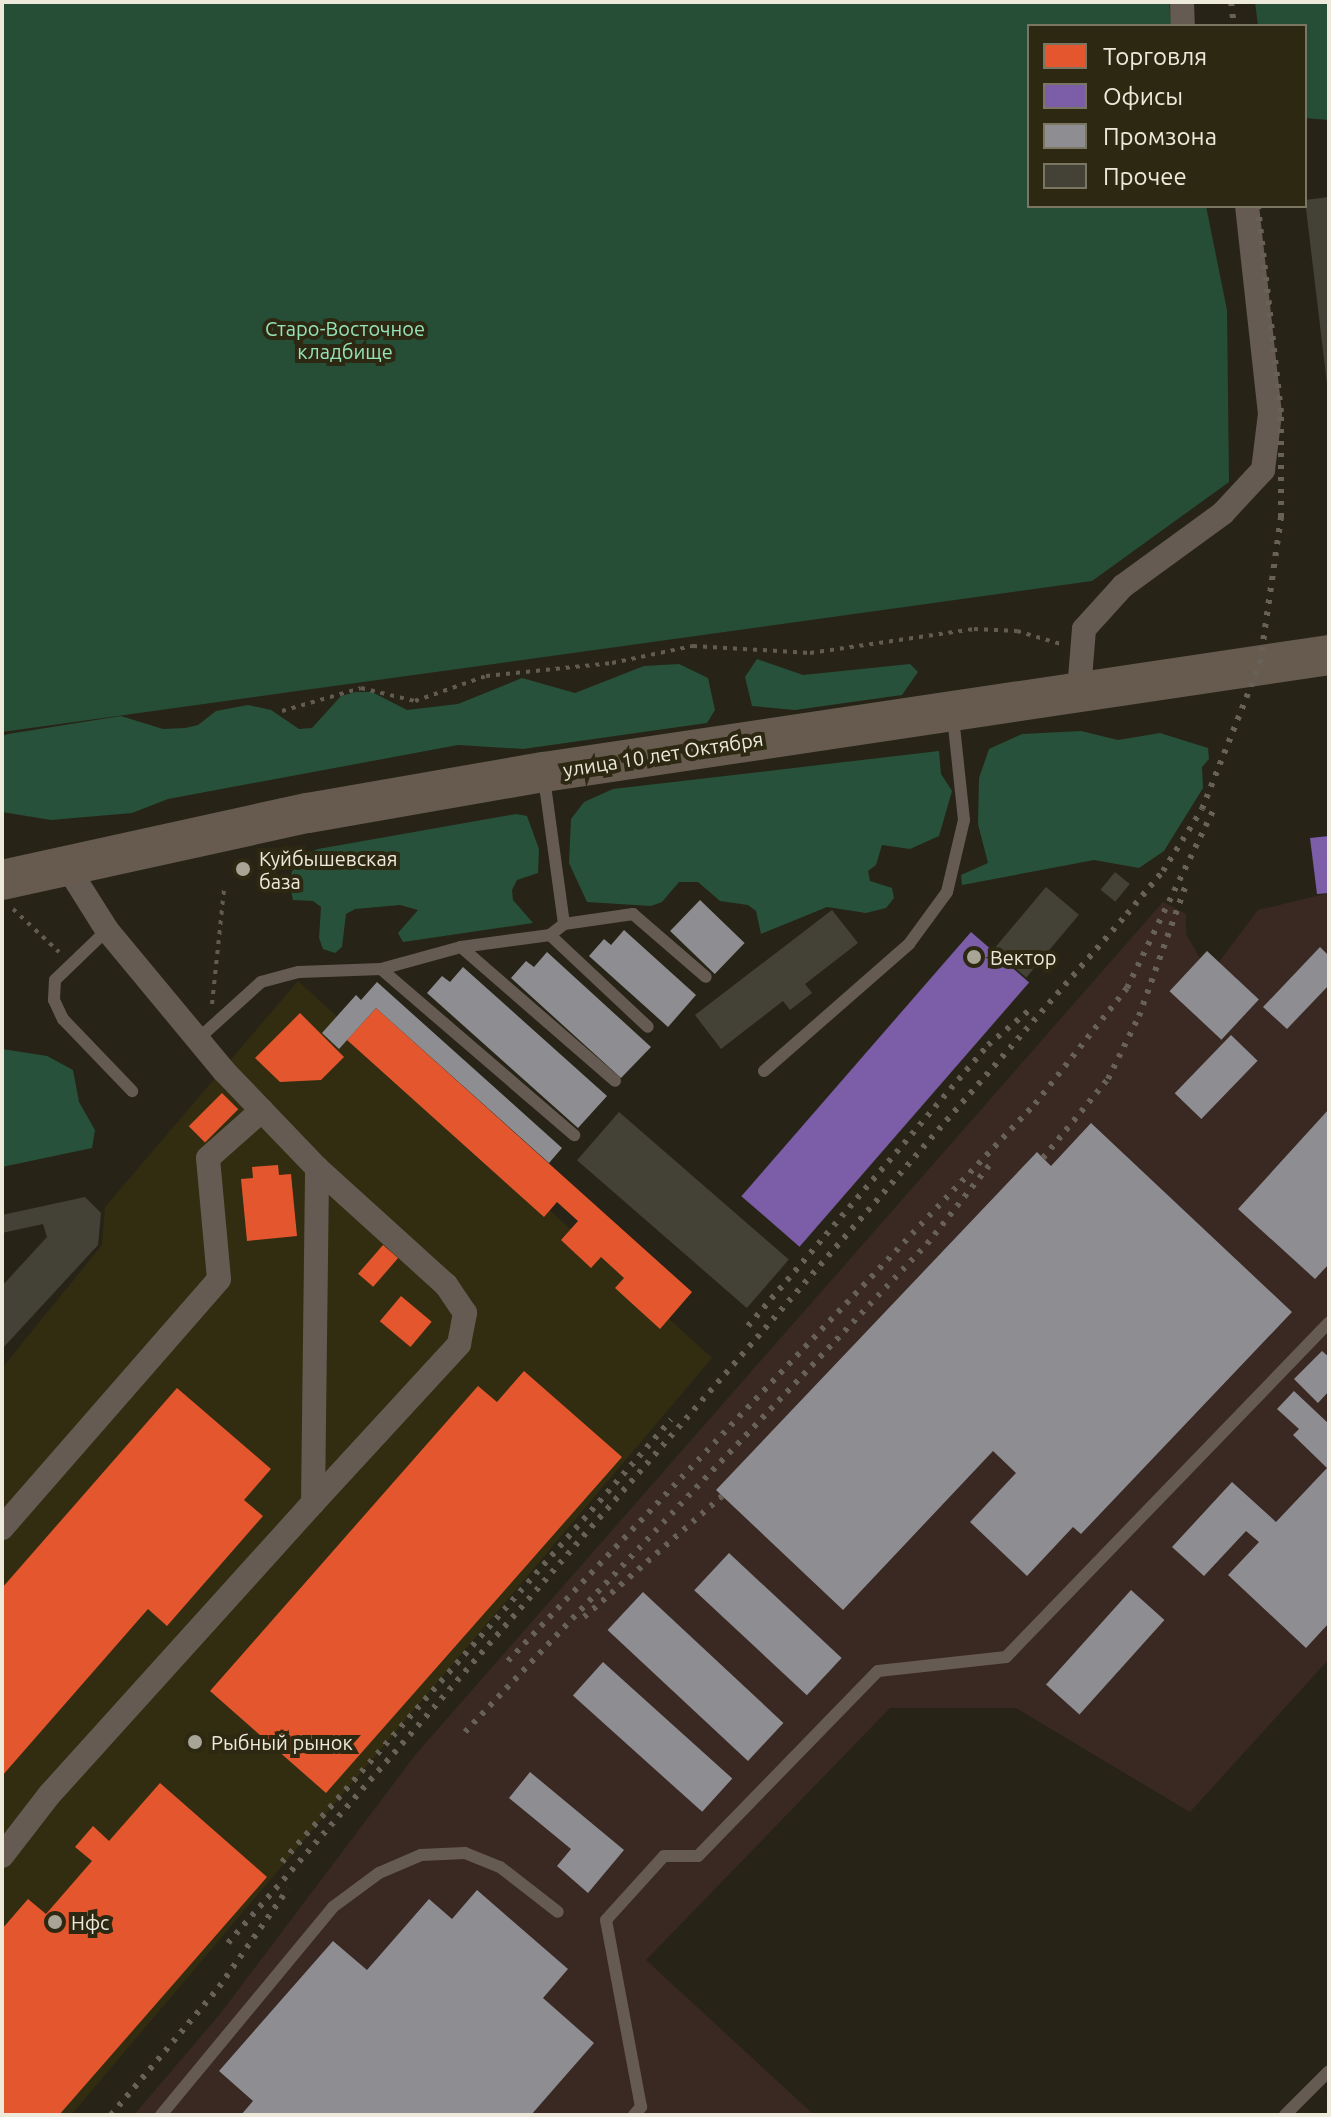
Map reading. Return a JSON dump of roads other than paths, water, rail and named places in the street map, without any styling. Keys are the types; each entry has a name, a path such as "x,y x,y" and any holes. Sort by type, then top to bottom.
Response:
{"main road":[{"name":"улица 10 лет Октября","path":"5,892 66,865 308,813 544,772 1329,655"}],"street":[{"path":"1182,2 1183,24"},
{"path":"1079,691 1079,649 1084,629 1123,586 1223,513 1263,470 1270,414 1247,208"},
{"path":"2,1856 50,1794 459,1344 465,1313 446,1285 317,1168 262,1110 204,1033 107,930 66,865"},
{"path":"2,1528 219,1279 208,1158 262,1110"},
{"path":"313,1503 317,1168"}],"lane":[{"path":"764,1071 909,944 947,892 964,820 952,709"},
{"path":"544,772 564,924"},
{"path":"204,1033 261,982 299,972 381,969 461,947 550,935 564,924 633,914 706,977"},
{"path":"107,930 70,961 55,980 54,1000 63,1019 132,1091"},
{"path":"550,935 648,1027"},
{"path":"461,947 615,1081"},
{"path":"381,969 574,1135"},
{"path":"634,2115 641,2107 606,1920 664,1856 698,1856 878,1671 1006,1657 1329,1322"},
{"path":"161,2115 333,1907 379,1873 421,1855 465,1853 500,1867 558,1912"},
{"path":"1285,2115 1329,2071"}],"railway":[{"path":"1231,2 1234,24"},
{"path":"228,1943 1127,914 1163,871 1202,809 1260,663 1281,517 1281,412 1258,208"},
{"path":"508,1661 1035,1104 1127,988 1215,807"},
{"path":"1043,1158 1108,1079 1139,1016 1186,885"},
{"path":"748,1326 988,1045 1033,1007"},
{"path":"465,1732 927,1244 992,1162"},
{"path":"282,1862 671,1420"},
{"path":"584,1617 722,1496"},
{"path":"111,2115 219,1987 288,1889"}],"place":[{"name":"Куйбышевская база","path":"243,869"},
{"name":"Вектор","path":"974,957"},
{"name":"Рыбный рынок","path":"195,1742"},
{"name":"Нфс","path":"55,1922"}],"park label":[{"name":"Старо-Восточное кладбище","path":"345,340"}]}
